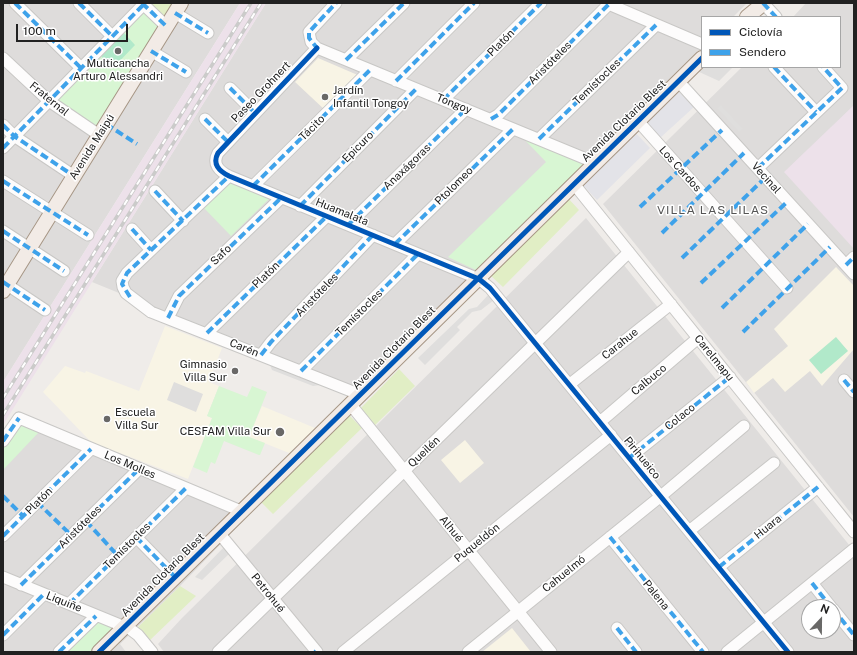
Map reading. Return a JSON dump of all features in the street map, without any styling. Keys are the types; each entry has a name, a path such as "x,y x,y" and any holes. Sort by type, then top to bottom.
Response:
{"main road":[{"path":"748,16 764,3"},
{"name":"Avenida Maipú","path":"4,286 30,248 178,8"},
{"name":"Avenida Clotario Blest","path":"99,652 701,59"}],"street":[{"path":"15,3 81,68"},
{"path":"79,3 112,36"},
{"path":"3,148 143,3 166,26"},
{"path":"315,46 309,38 310,29 336,3"},
{"path":"346,60 404,3"},
{"path":"396,81 474,3"},
{"name":"Platón","path":"443,100 541,3"},
{"path":"764,3 775,16"},
{"path":"607,4 701,44"},
{"name":"Aristóteles","path":"490,119 498,115 607,4"},
{"path":"178,8 208,33"},
{"name":"Temístocles","path":"539,139 656,25"},
{"name":"Tongoy","path":"315,46 596,163"},
{"name":"Paseo Grohnert","path":"219,151 315,46"},
{"path":"151,51 186,72"},
{"name":"Fraternal","path":"3,58 49,101 100,135"},
{"path":"775,68 816,112"},
{"path":"758,168 842,88 824,68"},
{"name":"Tácito","path":"253,186 370,70"},
{"name":"Vecinal","path":"679,82 758,168 850,261 854,274"},
{"name":"Paseo Grohnert","path":"230,88 255,113"},
{"name":"Epicuro","path":"300,206 416,89"},
{"name":"Anaxágoras","path":"348,225 466,109"},
{"path":"205,119 228,142"},
{"name":"Los Cardos","path":"638,121 787,288"},
{"path":"3,125 14,136 74,176"},
{"name":"Ptolomeo","path":"395,244 513,129"},
{"name":"Huamalata","path":"219,151 215,159 216,165 219,170 229,176 479,279"},
{"path":"132,229 151,250 229,176"},
{"path":"3,181 88,235"},
{"name":"Carelmapu","path":"574,184 854,532"},
{"path":"155,191 183,220"},
{"name":"Safo","path":"168,318 179,296 281,198"},
{"name":"Platón","path":"207,333 326,216"},
{"path":"3,231 64,271"},
{"name":"Aristóteles","path":"261,355 271,342 374,236"},
{"name":"Carén","path":"151,250 123,278 123,287 130,297 147,309 361,395"},
{"name":"Queilén","path":"218,652 629,252"},
{"name":"Temístocles","path":"301,372 418,254"},
{"name":"Pirihueico","path":"479,279 490,288 570,384 788,652"},
{"path":"4,286 45,310"},
{"name":"Carahue","path":"570,384 671,304"},
{"name":"Calbuco","path":"600,422 698,338"},
{"name":"Colaco","path":"629,458 730,377"},
{"path":"844,380 854,392"},
{"name":"Alhué","path":"351,405 551,652"},
{"name":"Los Molles","path":"3,441 19,418 241,511"},
{"name":"Cahuelmó","path":"468,652 661,496 744,426"},
{"name":"Puqueldón","path":"343,652 611,435"},
{"name":"Platón","path":"3,536 91,449"},
{"path":"689,532 774,463"},
{"name":"Aristóteles","path":"21,584 139,468"},
{"name":"Huara","path":"719,567 818,487"},
{"name":"Temístocles","path":"69,604 186,488"},
{"name":"Petrohué","path":"219,533 316,652"},
{"path":"136,537 175,577"},
{"name":"Palena","path":"610,537 703,652"},
{"path":"727,652 854,549"},
{"name":"Liquiñe","path":"3,577 125,627 136,633 152,652"},
{"path":"812,583 825,599"},
{"path":"3,635 44,594"},
{"path":"59,652 96,616"},
{"path":"841,619 854,635"},
{"path":"617,628 636,652"}],"shaded area":[{"path":"3,3 240,3 3,382"},
{"path":"240,3 266,3 3,425 3,382"},
{"path":"266,3 747,3 734,16 701,16 701,48 596,156 357,390 92,282"},
{"path":"806,3 854,3 854,517 603,204 741,68 841,68 841,16 794,16"},
{"name":"Jardín Infantil Tongoy","path":"318,58 360,76 326,111 295,82"},
{"path":"701,68 732,68 719,81 697,71"},
{"path":"678,91 694,107 660,138 645,121"},
{"path":"721,105 743,129 739,132 717,108"},
{"path":"854,105 854,249 784,172"},
{"path":"633,130 650,148 597,200 580,182"},
{"path":"586,218 854,551 854,652 164,652 158,644 182,618"},
{"path":"836,267 854,286 854,349 822,386 810,371 785,392 773,378 754,393 746,382 788,346 774,329"},
{"path":"489,294 494,300 481,310 472,312 457,327 460,330 425,365 418,358 469,309 477,307"},
{"path":"165,326 222,348 209,382 219,386 207,416 212,418 188,479 91,442 43,392 65,366 85,373 86,371 139,391"},
{"path":"270,365 320,385 313,386 272,370"},
{"path":"174,382 203,394 196,412 167,400"},
{"name":"CESFAM Villa Sur","path":"262,406 315,428 289,453 249,437"},
{"path":"19,423 218,506 243,521 180,586 120,644 126,652 3,652 3,448"},
{"path":"465,440 484,463 460,483 441,460"},
{"path":"224,547 230,553 202,580 195,577"},
{"path":"512,628 531,652 482,652"}],"green space":[{"path":"149,3 176,3 164,21"},
{"path":"142,8 161,24 96,126 57,99"},
{"name":"Multicancha Arturo Alessandri","path":"124,33 135,45 113,68 101,56"},
{"path":"523,138 584,161 584,167 478,271 448,257 546,162"},
{"path":"229,181 268,196 269,199 231,236 204,208"},
{"path":"567,197 579,210 503,287 490,275"},
{"path":"836,337 848,351 821,374 809,360"},
{"path":"399,369 415,386 373,427 359,410"},
{"path":"219,386 247,397 252,386 267,392 249,437 265,443 259,455 224,441 215,464 211,462 207,473 193,467 212,418 207,416"},
{"path":"349,415 362,428 273,514 260,501"},
{"path":"19,423 39,432 3,470 3,448"},
{"path":"180,586 196,596 148,642 137,628"},
{"path":"95,619 111,626 112,631 90,652 62,652"}],"railway":[{"path":"3,398 251,3"},
{"path":"3,415 261,3"}],"marked path":[{"path":"15,3 81,68"},
{"path":"79,3 112,36"},
{"path":"142,3 166,26"},
{"path":"3,148 145,3"},
{"path":"316,50 317,48 309,38 309,32 336,3"},
{"path":"346,60 404,3"},
{"path":"396,81 474,3"},
{"path":"443,100 541,3"},
{"path":"763,3 775,16"},
{"path":"491,119 498,115 609,4"},
{"path":"175,13 208,33"},
{"path":"539,139 656,25"},
{"path":"151,51 186,72"},
{"path":"775,68 816,112"},
{"path":"758,168 842,88 824,68"},
{"path":"253,186 370,70"},
{"path":"230,88 255,113"},
{"path":"300,206 416,89"},
{"path":"348,225 466,109"},
{"path":"205,119 228,142"},
{"path":"106,124 137,144"},
{"path":"3,125 14,136 74,176"},
{"path":"395,244 513,129"},
{"path":"640,207 722,130"},
{"path":"662,233 744,153"},
{"path":"130,297 122,284 127,273 229,176"},
{"path":"682,258 766,177"},
{"path":"3,181 88,235"},
{"path":"155,191 183,221"},
{"path":"168,318 179,296 281,198"},
{"path":"701,283 788,201"},
{"path":"207,333 326,217"},
{"path":"722,308 808,224"},
{"path":"132,229 151,250"},
{"path":"3,231 64,271"},
{"path":"261,355 271,342 373,235"},
{"path":"743,332 830,247"},
{"path":"301,371 418,254"},
{"path":"846,265 854,257"},
{"path":"3,282 45,310"},
{"path":"629,458 730,377"},
{"path":"844,380 854,392"},
{"path":"3,441 19,418"},
{"path":"3,536 91,449"},
{"path":"21,585 139,469"},
{"path":"719,567 818,487"},
{"path":"69,604 186,488"},
{"path":"3,496 23,516"},
{"path":"37,502 71,535"},
{"path":"86,521 118,556"},
{"path":"136,537 175,577"},
{"path":"610,537 703,652"},
{"path":"812,583 825,599"},
{"path":"3,635 44,594"},
{"path":"59,652 96,616"},
{"path":"841,619 854,635"},
{"path":"617,628 636,652"}],"cycle path":[{"path":"317,48 218,153 216,157 216,164 218,167 222,172 229,176 479,279 490,288 788,652"},
{"path":"99,652 701,59"}],"place":[{"name":"Multicancha Arturo Alessandri","path":"118,51"},
{"name":"Jardín Infantil Tongoy","path":"325,97"},
{"name":"Gimnasio Villa Sur","path":"235,371"},
{"name":"Escuela Villa Sur","path":"107,419"},
{"name":"CESFAM Villa Sur","path":"280,432"}],"district":[{"name":"VILLA LAS LILAS","path":"713,210"}]}
